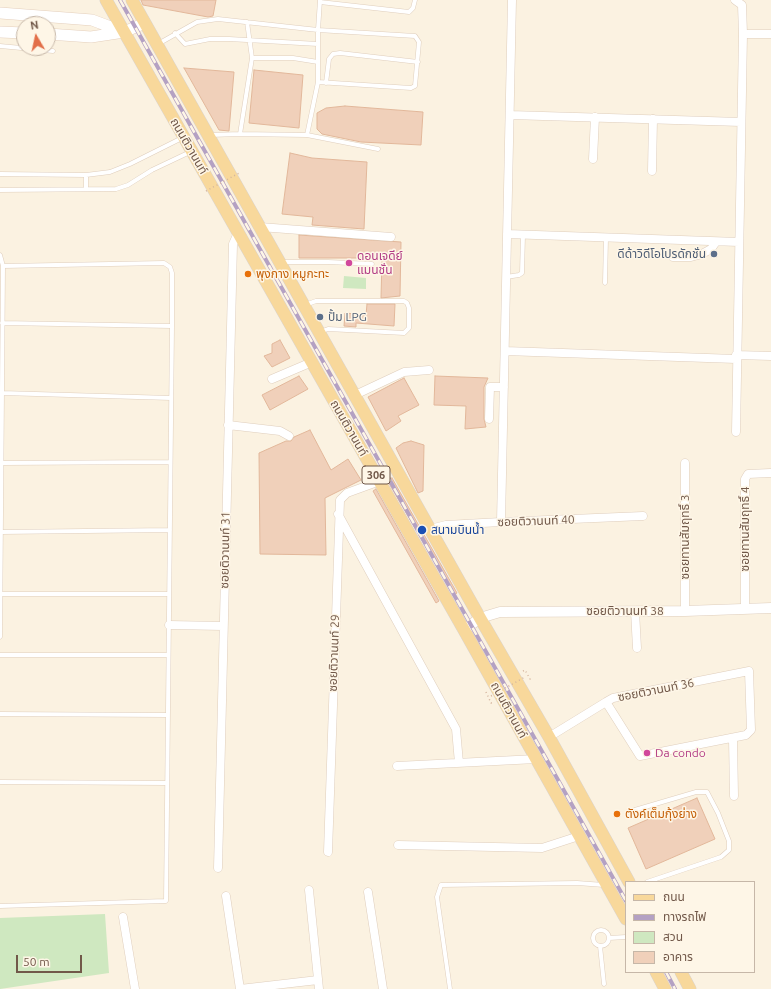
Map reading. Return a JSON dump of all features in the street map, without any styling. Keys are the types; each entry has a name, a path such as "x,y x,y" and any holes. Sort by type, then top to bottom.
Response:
{"main road":[{"name":"ถนนติวานนท์","path":"106,0 380,481 625,917"},
{"name":"ถนนติวานนท์","path":"132,0 480,618 549,737 627,881"},
{"path":"0,14 92,20 124,32"},
{"path":"56,35 91,37 124,32 146,23"},
{"path":"0,32 16,33"},
{"path":"657,973 665,989"},
{"path":"681,973 690,989"}],"street":[{"path":"501,522 512,0"},
{"path":"735,0 742,5 743,34 736,357 736,432"},
{"path":"743,34 771,34"},
{"path":"510,115 741,122"},
{"path":"594,159 595,117"},
{"path":"652,171 653,119"},
{"path":"260,227 391,237"},
{"name":"ซอยติวานนท์ 31","path":"218,868 233,244 238,233"},
{"path":"507,234 739,242"},
{"path":"673,257 691,257 702,254 711,249 716,242"},
{"path":"505,351 736,357 771,356"},
{"path":"272,379 312,362"},
{"path":"355,395 404,372 429,370"},
{"path":"489,419 490,387 504,387"},
{"path":"228,425 280,431 289,436"},
{"name":"ซอยทานสัมฤทธิ์ 3","path":"685,463 685,611"},
{"name":"ซอยทานสัมฤทธิ์ 4","path":"745,609 745,479 748,474 770,473"},
{"name":"ซอยติวานนท์ 29","path":"328,852 338,514 340,500 343,496 380,481"},
{"path":"338,514 456,729 459,763"},
{"name":"ซอยติวานนท์ 40","path":"430,529 446,526 501,522 643,516"},
{"name":"ซอยติวานนท์ 38","path":"480,618 500,612 685,611 771,608"},
{"path":"636,611 637,648"},
{"path":"464,630 480,618"},
{"path":"169,625 224,626"},
{"name":"ซอยติวานนท์ 36","path":"549,737 612,698 748,671 751,730 746,735 733,738"},
{"path":"606,702 640,756 733,738 734,796"},
{"path":"397,766 536,759"},
{"path":"398,845 542,848 579,836"},
{"path":"309,890 319,989"},
{"path":"368,892 383,989"},
{"path":"226,896 240,989 318,980"},
{"path":"123,917 135,989"}],"lane":[{"path":"307,135 318,82 318,30 320,1 409,12 413,8 415,0"},
{"path":"158,44 197,22 218,19 318,30 415,36 420,42 415,86 411,88 318,82"},
{"path":"240,134 252,58 247,22"},
{"path":"176,33 185,44 210,39 249,39 318,44"},
{"path":"0,46 16,48"},
{"path":"326,83 329,59 333,54 340,53 418,62"},
{"path":"252,58 293,58 318,62"},
{"path":"209,135 307,135 378,149"},
{"path":"0,174 86,174 116,169 184,136"},
{"path":"0,190 116,189 128,185 152,170 192,151"},
{"path":"86,174 86,189"},
{"path":"506,277 519,275 522,273 523,235"},
{"path":"605,283 606,238"},
{"path":"0,255 3,266 0,637"},
{"path":"280,263 328,262 372,264"},
{"path":"0,906 166,901 172,326 172,273 170,267 164,263 3,266"},
{"path":"304,305 316,301 404,301 409,308 409,328 404,333 328,329 320,332"},
{"path":"2,323 172,326"},
{"path":"2,393 171,398"},
{"path":"1,462 170,462"},
{"path":"1,535 170,530"},
{"path":"0,594 169,594"},
{"path":"0,654 168,655"},
{"path":"0,714 168,714"},
{"path":"0,782 167,783"},
{"path":"628,812 696,792 707,792 718,813 729,841 729,850 721,857 650,881"},
{"path":"450,989 437,897 441,885 577,883 606,885"},
{"path":"604,984 600,946 593,940 595,931 604,930 609,938"},
{"path":"609,938 625,937"},
{"path":"600,946 606,944 609,938"}],"path":[{"path":"206,192 241,172"},
{"path":"491,696 525,677"}],"green space":[{"path":"344,276 366,278 366,289 343,288"},
{"path":"105,914 109,973 0,989 0,918"}],"building":[{"path":"141,0 216,0 213,16 208,17 143,5"},
{"path":"184,68 234,72 229,131 219,130"},
{"path":"254,70 303,75 299,128 249,123"},
{"path":"345,106 423,112 421,145 361,142 322,134 317,129 317,113 326,108"},
{"path":"290,153 312,158 367,162 364,229 312,225 313,217 282,214"},
{"name":"ดอนเจดีย์ แมนชั่น","path":"299,235 401,242 400,296 381,298 382,258 299,258"},
{"path":"367,304 395,304 394,326 356,323 356,327 344,326 345,313 366,315"},
{"path":"280,340 290,358 272,367 264,356 272,353 272,344"},
{"path":"299,376 308,389 270,410 262,395"},
{"path":"435,376 488,378 484,387 484,419 486,427 465,429 466,406 434,405"},
{"path":"404,378 419,405 398,416 401,421 386,431 368,397"},
{"path":"310,430 331,470 348,459 361,480 325,498 326,555 260,554 259,453 286,441 291,441 294,437"},
{"path":"411,441 424,445 423,491 418,493 396,448 403,443"},
{"path":"392,478 457,593 454,595 387,480"},
{"path":"376,489 439,601 436,603 373,491"},
{"path":"697,798 715,839 646,869 628,828"}],"railway":[{"path":"120,0 625,899"},
{"path":"667,973 675,989"}],"place":[{"name":"ดีด้าวิดีโอโปรดักชั่น","path":"714,254"},
{"name":"ดอนเจดีย์ แมนชั่น","path":"349,263"},
{"name":"พุงกาง หมูกะทะ","path":"248,274"},
{"name":"ปั้ม LPG","path":"320,317"},
{"name":"สนามบินน้ำ","path":"422,530"},
{"name":"Da condo","path":"647,753"},
{"name":"ตังค์เต็มกุ้งย่าง","path":"617,814"}]}
